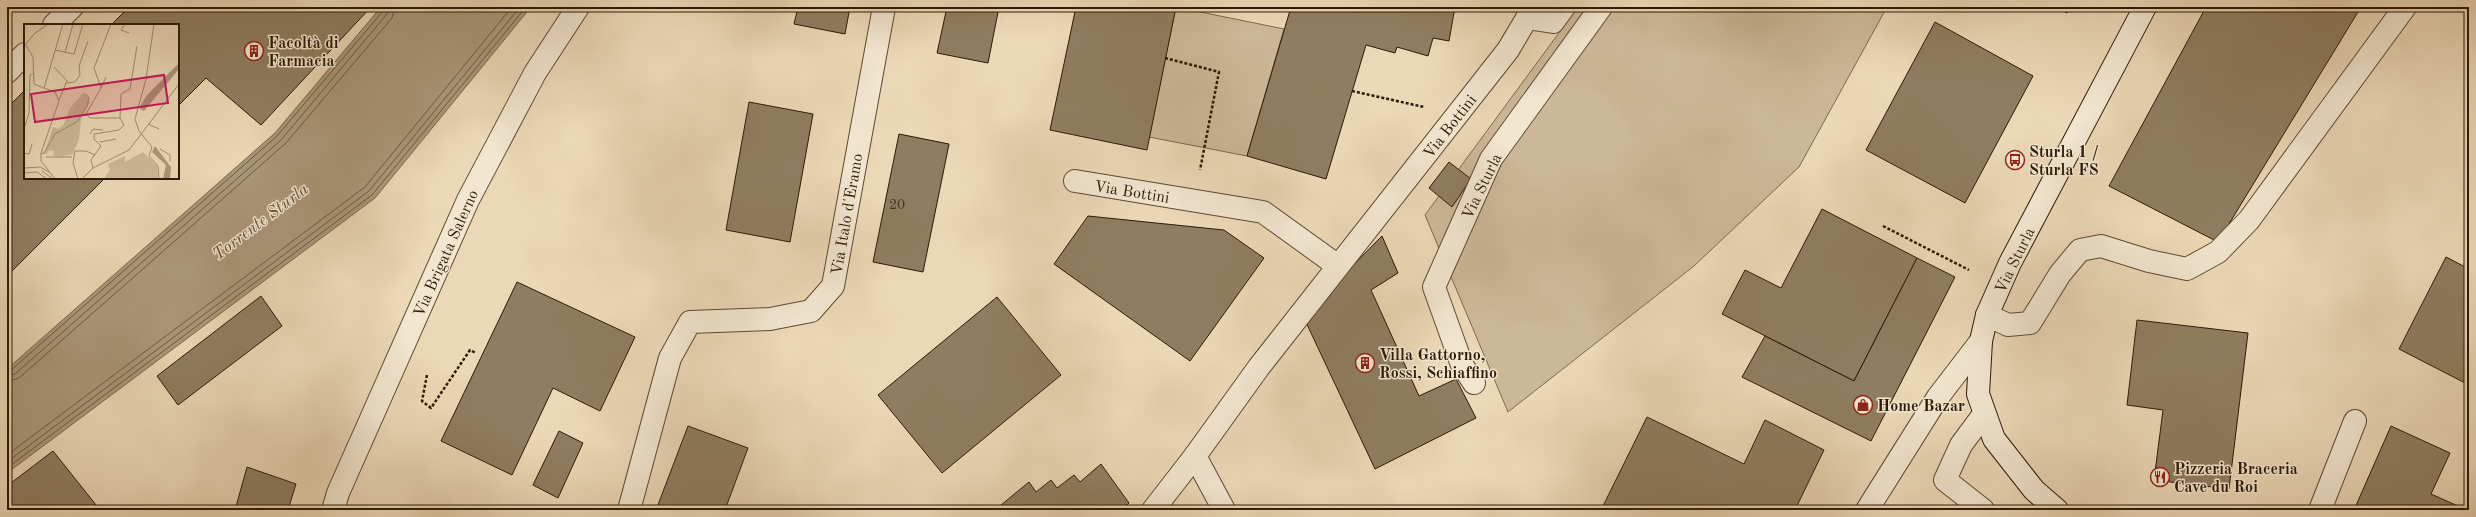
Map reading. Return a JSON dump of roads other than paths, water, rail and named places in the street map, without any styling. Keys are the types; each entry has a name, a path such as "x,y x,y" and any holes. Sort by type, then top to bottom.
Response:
{"street":[{"path":"55,24 72,7"},
{"name":"Via Brigata Salerno","path":"333,510 338,493 468,200 535,73 578,7"},
{"name":"Via Italo d'Eramo","path":"629,510 670,358 690,322 770,319 811,311 833,286 884,7"},
{"name":"Via Bottini","path":"1153,510 1195,456 1259,367 1508,50 1525,12 1553,22 1564,7"},
{"name":"Via Sturla","path":"1474,383 1462,365 1434,287 1491,159 1601,7"},
{"name":"Via Sturla","path":"2058,510 2034,490 2012,465 1994,439 1978,394 1981,341 1987,315 2010,263 2145,7"},
{"path":"1987,315 2008,325 2030,323 2060,274 2080,250 2102,246 2149,261 2187,269 2218,252 2249,220 2405,7"},
{"path":"7,72 24,55"},
{"name":"Via Bottini","path":"1075,181 1263,212 1338,266"},
{"path":"1867,510 1938,397 1981,341"},
{"path":"1983,510 1945,480 1961,445 1984,414"},
{"path":"2320,510 2355,421"},
{"path":"1195,456 1224,510"}],"water":[{"name":"Torrente Sturla","path":"381,7 531,7 375,198 7,473 7,369 275,133"}],"place":[{"name":"Facoltà di Farmacia","path":"254,51"},
{"name":"Sturla 1 / Sturla FS","path":"2015,160"},
{"name":"Villa Gattorno, Rossi, Schiaffino","path":"1365,363"},
{"name":"Home Bazar","path":"1863,405"},
{"name":"Pizzeria Braceria Cave du Roi","path":"2160,477"}]}
